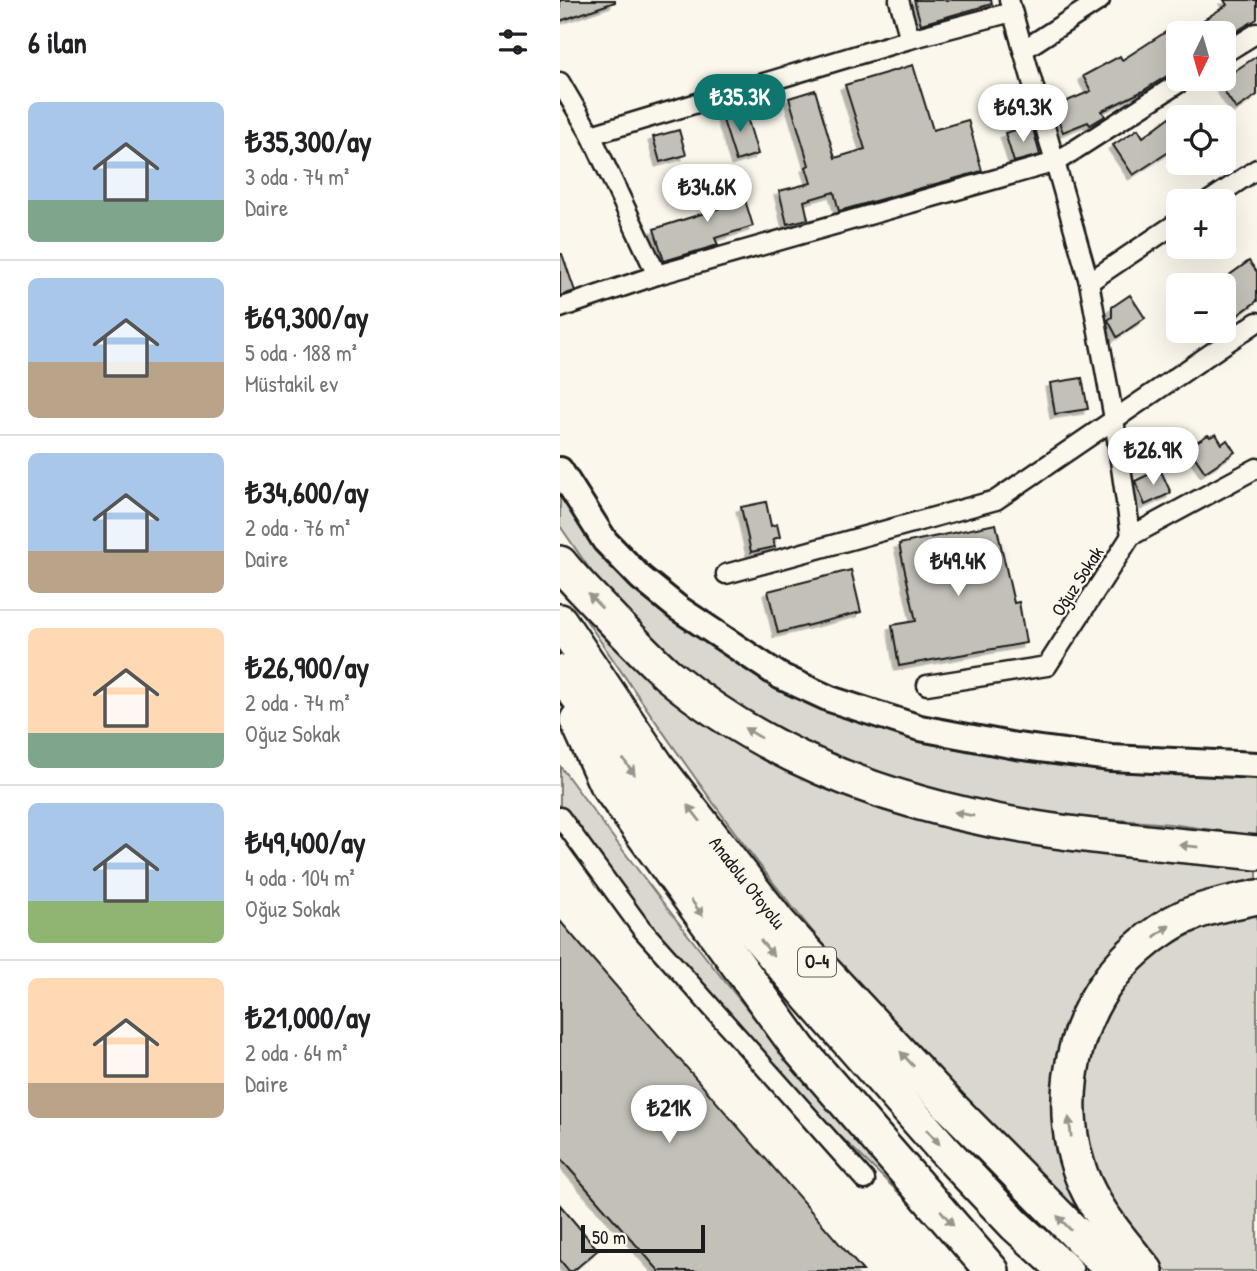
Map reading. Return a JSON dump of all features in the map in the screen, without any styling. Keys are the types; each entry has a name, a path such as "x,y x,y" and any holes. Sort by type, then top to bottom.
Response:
{"highway":[{"path":"560,563 630,638 667,673 699,698 758,737 854,782 958,813 1036,828 1257,853"},
{"name":"Anadolu Otoyolu","path":"560,621 658,767 780,924 949,1105 1113,1271"},
{"name":"Anadolu Otoyolu","path":"560,672 728,902 943,1149 1015,1225 1066,1271"},
{"path":"560,683 605,782 799,1049 992,1271"},
{"path":"1146,1271 1108,1224 1086,1185 1075,1156 1069,1121 1070,1082 1076,1051 1086,1019 1111,976 1140,948 1168,925 1203,910 1257,897"}],"street":[{"path":"899,0 911,39"},
{"path":"1023,50 1100,0"},
{"path":"591,135 911,39 1010,6 1089,282 1114,419 1131,536"},
{"path":"1236,46 1257,33"},
{"path":"560,82 591,135 657,275"},
{"path":"560,307 657,275 1056,162 1166,91"},
{"path":"1227,189 1257,169"},
{"path":"1089,282 1166,230"},
{"path":"726,574 996,499 1257,322"},
{"name":"Oğuz Sokak","path":"927,685 1047,666 1131,536 1257,468"},
{"path":"560,470 605,541 641,578 678,608 780,676 830,699 920,728 1016,746 1111,758 1257,765"},
{"path":"560,817 641,928 865,1180"}],"shaded area":[{"path":"560,495 606,563 650,601 827,707 1257,772 1257,836 1005,807 923,786 851,763 779,729 721,696 660,647 606,593 560,526"},
{"path":"575,604 609,643 688,707 803,775 1257,866 1257,886 1084,989 1063,1032 1055,1069 1052,1113 1057,1149 1088,1223 923,1055 794,909 697,781"},
{"path":"560,766 735,995 922,1215 806,1103 686,971 560,806"},
{"path":"1257,914 1257,1271 1167,1271 1123,1219 1102,1184 1089,1142 1085,1118 1087,1069 1109,1012 1136,972 1184,938 1221,922"}],"building":[{"path":"560,0 615,0 615,2 560,21"},
{"path":"914,0 991,0 992,4 921,24"},
{"path":"1224,0 1257,0 1257,19 1236,31 1236,21 1202,21 1227,5"},
{"path":"1166,32 1166,76 1102,111 1105,116 1090,125 1088,122 1063,132 1053,107 1091,91 1083,76 1120,56 1122,60"},
{"path":"1257,56 1257,95 1236,109 1236,105 1224,91 1236,91 1236,70"},
{"path":"913,65 933,130 968,120 982,171 839,211 834,192 804,201 808,219 787,224 779,191 811,183 806,167 809,165 789,98 815,90 835,158 865,149 845,85"},
{"path":"744,107 758,154 736,161 721,114"},
{"path":"1166,120 1166,154 1133,175 1113,145 1138,129 1143,137"},
{"path":"1032,125 1040,155 1014,162 1005,133"},
{"path":"679,130 686,155 660,162 653,137"},
{"path":"738,177 753,226 715,238 718,245 664,261 654,229 720,208 713,184"},
{"path":"560,254 575,291 560,296"},
{"path":"1249,261 1257,272 1257,301 1236,316 1236,273 1232,273"},
{"path":"1130,295 1145,318 1117,337 1108,320 1112,317 1112,307"},
{"path":"1082,378 1088,409 1055,414 1050,383"},
{"path":"1216,434 1222,444 1227,440 1235,452 1205,472 1188,447 1208,435 1210,437"},
{"path":"1160,469 1171,493 1145,505 1135,481"},
{"path":"766,502 771,526 777,524 780,537 773,539 775,547 751,552 741,507"},
{"path":"996,524 1014,603 1019,602 1026,643 899,666 892,625 916,621 899,544"},
{"path":"851,570 861,612 778,633 768,591"},
{"path":"560,921 863,1271 659,1271 560,1158"},
{"path":"560,1205 598,1250 573,1271 569,1271 560,1260"}]}
